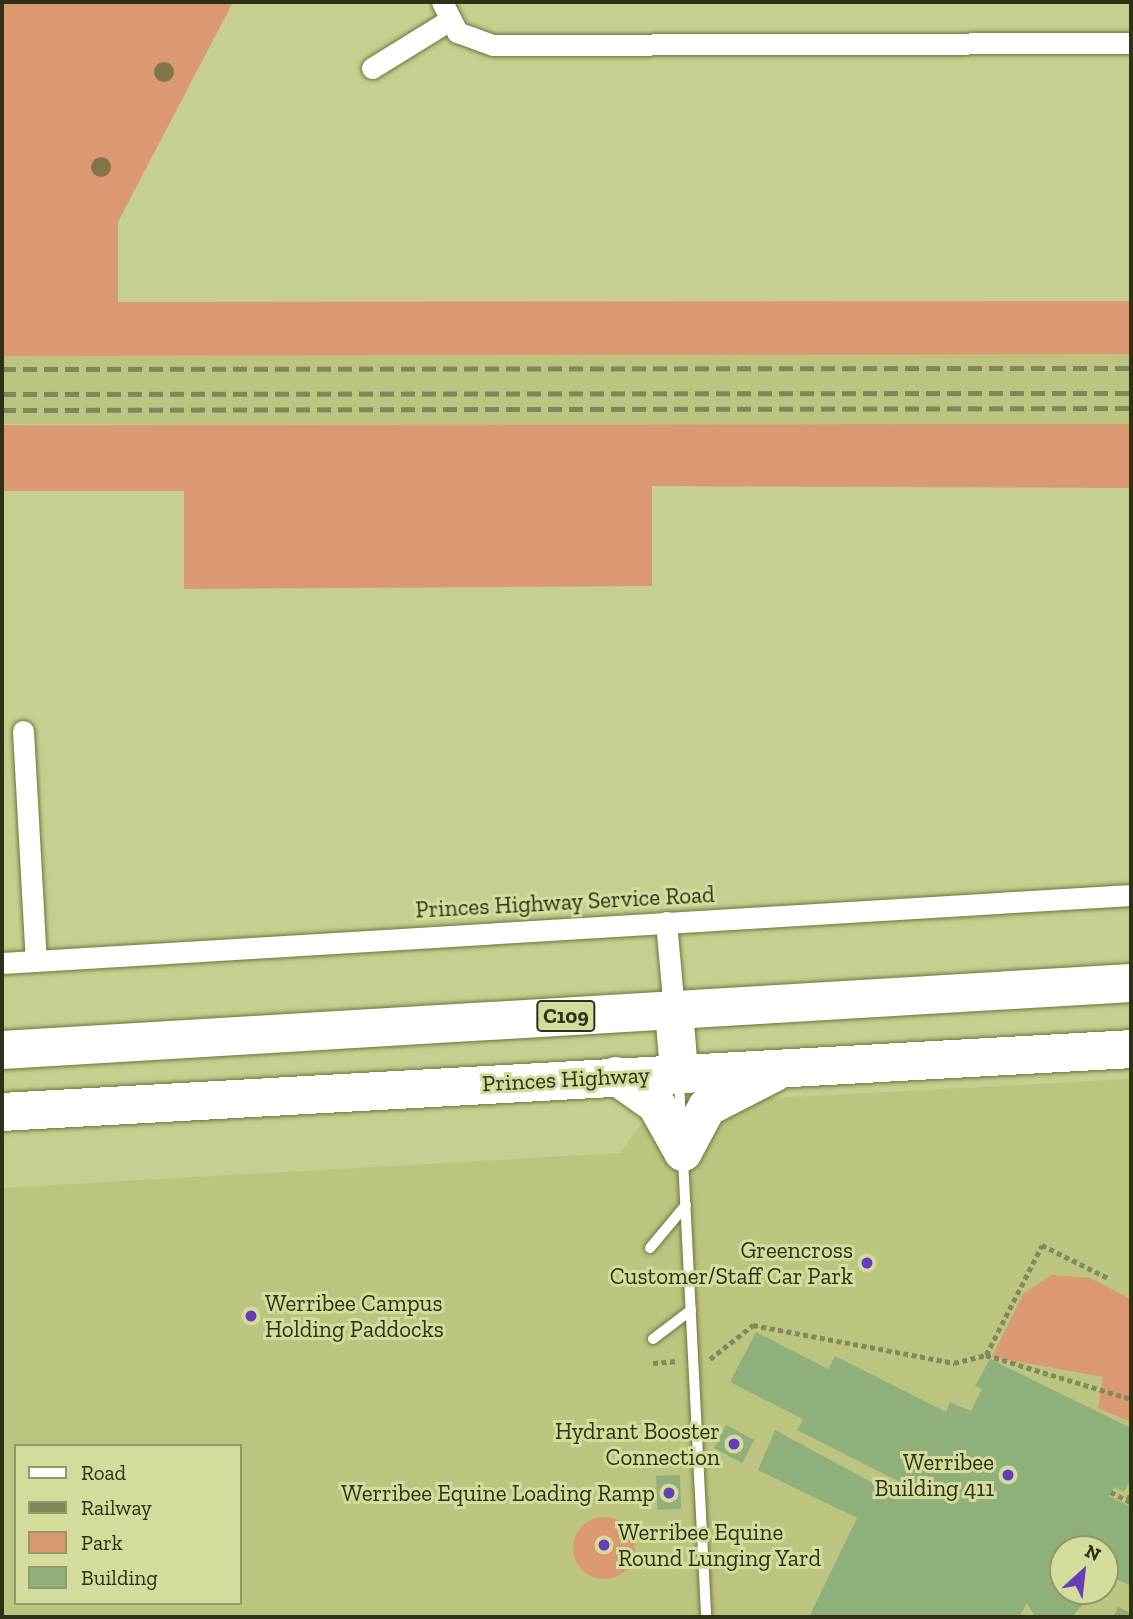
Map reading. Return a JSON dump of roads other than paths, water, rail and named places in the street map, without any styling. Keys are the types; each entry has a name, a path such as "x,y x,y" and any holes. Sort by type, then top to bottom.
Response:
{"highway":[{"name":"C109","path":"2,1050 1131,983"},
{"path":"674,1010 679,1072"},
{"name":"Princes Highway","path":"2,1112 786,1066 1131,1049"},
{"path":"683,1152 707,1107 786,1066"},
{"path":"616,1076 656,1104 683,1152"}],"street":[{"path":"372,68 445,11 471,40 494,45 1131,43"},
{"path":"23,731 36,961"},
{"name":"Princes Highway Service Road","path":"2,963 1131,895"},
{"path":"666,922 674,1010"}],"lane":[{"path":"679,1072 706,1617"},
{"path":"650,1248 686,1205"},
{"path":"653,1339 691,1310"}],"railway":[{"path":"2,369 1131,368"},
{"path":"2,394 1131,393"},
{"path":"2,410 1131,408"}],"place":[{"name":"Greencross Customer/Staff Car Park","path":"867,1263"},
{"name":"Werribee Campus Holding Paddocks","path":"251,1316"},
{"name":"Hydrant Booster Connection","path":"734,1444"},
{"name":"Werribee Building 411","path":"1008,1475"},
{"name":"Werribee Equine Loading Ramp","path":"669,1493"},
{"name":"Werribee Equine Round Lunging Yard","path":"604,1545"}]}
